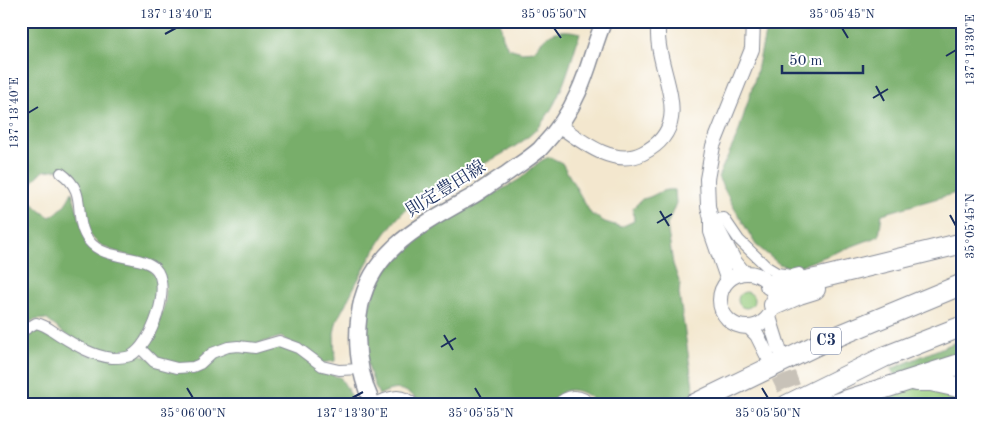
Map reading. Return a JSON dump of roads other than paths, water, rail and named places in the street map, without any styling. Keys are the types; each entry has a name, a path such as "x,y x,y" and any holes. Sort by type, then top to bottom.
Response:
{"highway":[{"path":"770,286 820,278 963,243"},
{"path":"771,311 799,294 963,253"},
{"path":"821,343 963,270"},
{"name":"C3","path":"693,405 821,343 963,284"},
{"name":"C3","path":"787,405 884,357 963,326"},
{"path":"832,405 963,363"},
{"path":"888,386 922,380 963,388"}],"main road":[{"name":"則定豊田線","path":"372,404 361,369 357,331 364,294 373,274 384,256 419,226 472,196 513,169 538,150 560,126 579,92 604,21"}],"street":[{"path":"560,126 581,141 610,156 638,156 652,149 662,140 672,116 672,102 658,43 659,21"},
{"path":"728,281 711,232 707,192 708,164 720,126 752,48 753,21"},
{"path":"21,332 36,323 46,326 90,352 111,358 131,355 140,348 160,311 162,300 161,277 153,266 108,253 97,248 88,240 83,230 79,199 75,188 70,179 61,173"},
{"path":"711,219 724,218 739,240 767,267 777,273 791,274 955,238 963,234"},
{"path":"711,219 735,262 744,273"},
{"path":"749,327 773,352 771,311 774,298 770,286 759,275 744,273 728,281 720,295 723,312 734,323 749,327 757,326 771,311"},
{"path":"140,348 154,362 162,366 178,368 192,367 200,364 212,353 228,347 255,348 279,341 298,348 322,366 339,370 361,369"},
{"path":"556,405 568,396 576,395 584,398 591,405"},
{"path":"372,404 398,396 407,398 415,405"}],"tunnel":[{"path":"781,354 800,405"},
{"path":"769,358 788,397"}]}
